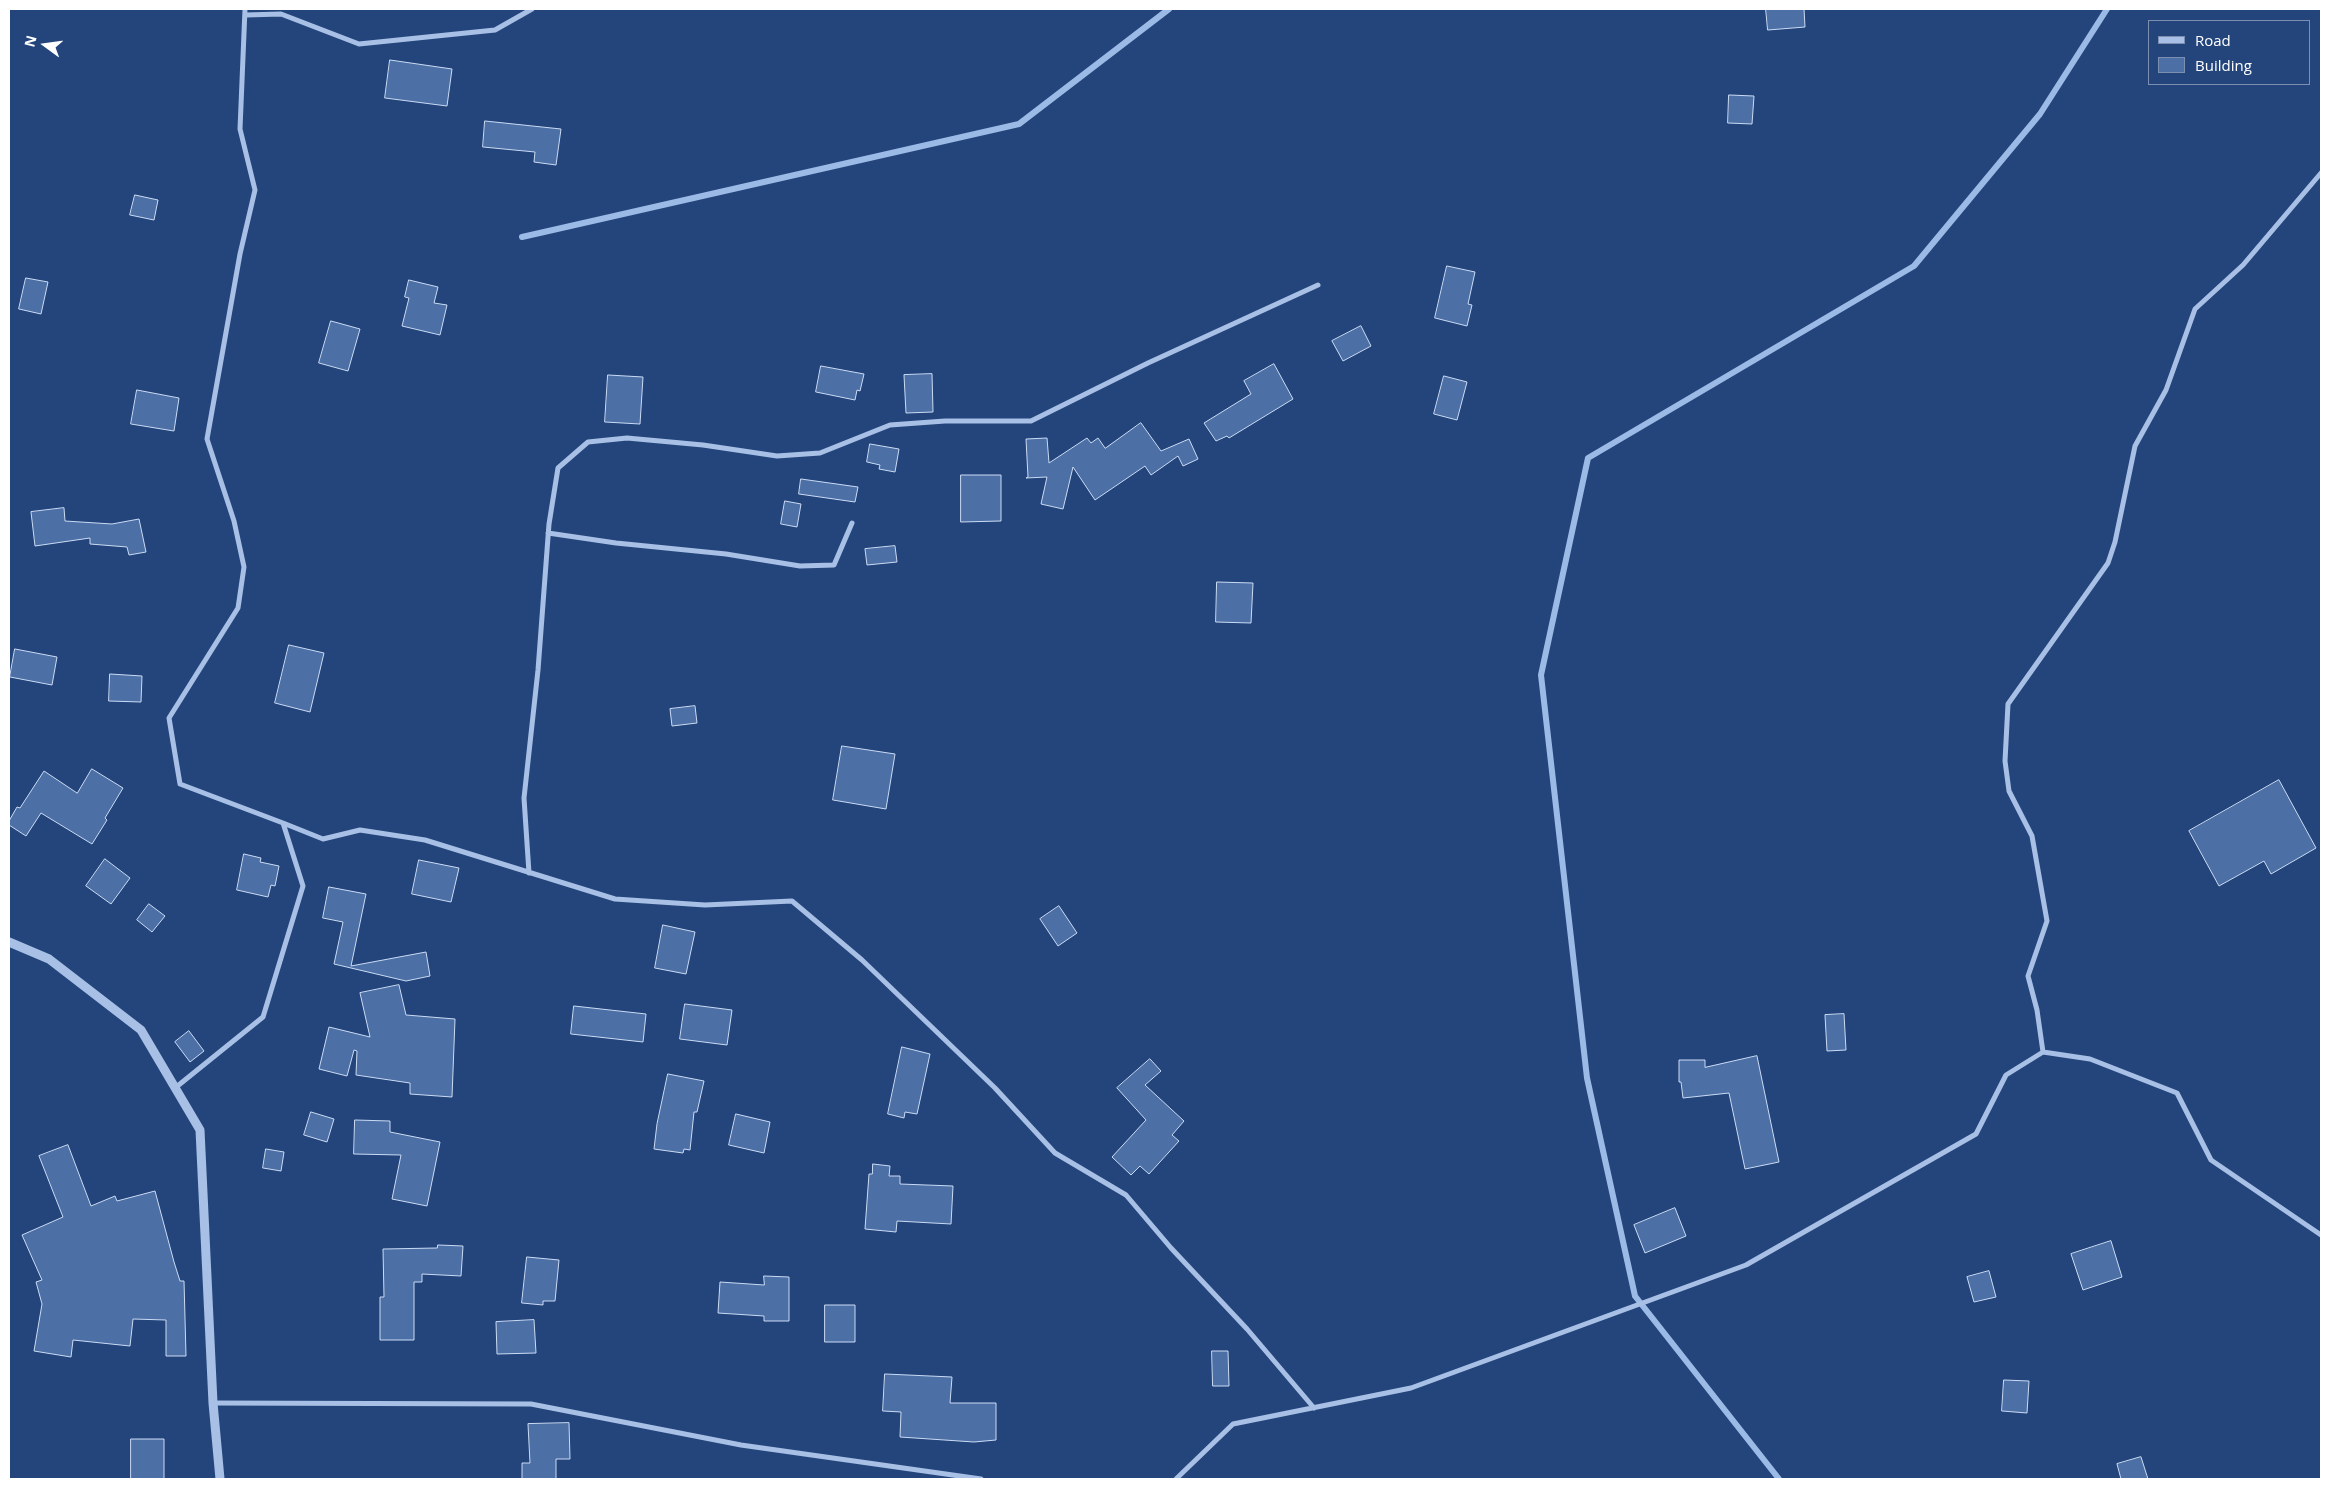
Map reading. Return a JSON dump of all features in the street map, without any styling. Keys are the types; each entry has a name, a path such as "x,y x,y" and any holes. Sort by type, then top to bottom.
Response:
{"street":[{"path":"245,9 240,129 255,190 240,254 207,439 234,522 244,567 238,608 169,718 180,784 323,839 360,830 426,840 529,874 615,899 705,905 792,901 862,960 995,1088 1055,1153 1126,1195 1171,1248 1247,1329 1314,1408"},
{"path":"246,15 281,14 359,44 495,30 532,9"},
{"path":"2043,1052 2037,1010 2028,976 2047,921 2032,836 2009,791 2005,761 2008,704 2108,563 2116,542 2135,446 2166,390 2195,309 2243,265 2321,173"},
{"path":"529,874 524,798 538,670 548,532 558,468 588,442 627,438 703,445 777,456 820,452 890,425 945,421 1030,421 1148,363 1318,285"},
{"path":"548,532 616,543 726,554 800,566 834,565 852,523"},
{"path":"175,1088 263,1017 303,886 283,823"},
{"path":"9,942 48,959 141,1030 200,1130 213,1403 220,1479"},
{"path":"1176,1479 1233,1424 1411,1388 1746,1264 1976,1134 2006,1075 2043,1052 2090,1059 2178,1093 2211,1160 2321,1235"},
{"path":"213,1403 531,1404 741,1445 980,1479"}],"building":[{"path":"1766,9 1804,9 1805,27 1768,30"},
{"path":"390,60 452,69 447,106 385,98"},
{"path":"1729,95 1754,96 1752,124 1728,123"},
{"path":"485,121 561,129 556,165 534,162 535,152 483,147"},
{"path":"135,195 158,200 154,220 130,215"},
{"path":"1447,266 1475,272 1468,304 1472,305 1467,326 1435,318"},
{"path":"26,278 48,282 41,314 19,309"},
{"path":"409,280 438,287 434,303 447,305 440,335 402,326 409,298 405,297"},
{"path":"331,321 360,329 348,371 319,363"},
{"path":"1361,326 1371,346 1343,361 1332,341"},
{"path":"1274,364 1293,399 1229,438 1227,436 1216,441 1204,423 1251,394 1244,381"},
{"path":"821,366 864,374 860,391 857,390 855,400 816,392"},
{"path":"932,374 933,412 906,413 904,375"},
{"path":"608,375 643,377 640,424 605,422"},
{"path":"1444,376 1467,382 1457,420 1434,414"},
{"path":"137,390 179,398 174,431 131,424"},
{"path":"1141,423 1161,451 1189,439 1198,459 1183,466 1178,456 1151,475 1145,466 1095,500 1073,467 1063,509 1041,504 1047,477 1026,478 1028,477 1026,439 1047,438 1049,463 1087,438 1091,443 1098,438 1105,448"},
{"path":"870,444 899,449 895,472 879,469 880,465 867,462"},
{"path":"961,475 1001,475 1001,521 961,522"},
{"path":"801,479 858,487 855,502 799,494"},
{"path":"785,501 801,504 797,527 781,524"},
{"path":"64,508 65,521 112,524 139,519 146,552 129,555 127,547 90,544 90,538 35,546 31,512"},
{"path":"895,546 897,562 867,565 865,549"},
{"path":"1217,582 1253,583 1251,623 1216,622"},
{"path":"289,645 324,653 310,712 275,703"},
{"path":"15,649 57,657 52,685 10,677"},
{"path":"110,674 142,676 141,702 109,701"},
{"path":"695,706 697,723 672,726 670,709"},
{"path":"842,746 895,754 886,809 833,800"},
{"path":"92,769 123,788 92,844 41,813 26,836 9,825 9,821 17,807 20,808 44,771 77,793"},
{"path":"2279,780 2316,848 2271,874 2264,861 2219,886 2189,831"},
{"path":"244,854 261,858 260,862 279,866 275,886 271,885 268,897 237,890"},
{"path":"105,859 130,878 111,904 86,886"},
{"path":"419,860 459,868 451,902 412,894"},
{"path":"329,887 366,894 351,966 426,952 430,976 406,981 334,964 343,922 323,918"},
{"path":"149,904 165,916 152,932 137,920"},
{"path":"1059,906 1077,933 1058,946 1040,919"},
{"path":"663,925 695,932 686,974 655,968"},
{"path":"399,985 406,1015 455,1019 452,1097 410,1094 410,1083 356,1075 357,1051 354,1050 347,1076 319,1069 329,1027 370,1037 360,993"},
{"path":"685,1004 732,1010 727,1045 680,1039"},
{"path":"574,1006 646,1014 643,1042 571,1034"},
{"path":"1844,1014 1846,1050 1827,1051 1825,1015"},
{"path":"189,1031 204,1051 190,1062 175,1042"},
{"path":"902,1047 930,1054 917,1114 905,1112 904,1118 888,1114"},
{"path":"1757,1056 1779,1162 1745,1169 1729,1093 1683,1098 1681,1082 1679,1082 1679,1060 1705,1060 1705,1067"},
{"path":"1150,1059 1161,1071 1145,1085 1184,1121 1172,1135 1179,1141 1149,1174 1140,1166 1131,1175 1112,1157 1146,1120 1117,1088"},
{"path":"668,1074 704,1081 697,1112 694,1112 690,1150 684,1149 683,1153 654,1149 657,1124"},
{"path":"311,1112 334,1119 327,1142 304,1135"},
{"path":"736,1114 770,1122 764,1153 729,1145"},
{"path":"355,1120 390,1121 390,1132 440,1142 427,1206 392,1199 401,1155 354,1154"},
{"path":"68,1145 91,1206 115,1196 117,1201 155,1191 180,1281 184,1281 186,1356 166,1356 166,1320 133,1319 130,1346 73,1340 71,1357 34,1351 42,1304 36,1282 42,1280 22,1235 63,1217 39,1156"},
{"path":"266,1149 284,1152 281,1171 263,1168"},
{"path":"873,1164 890,1166 889,1176 900,1176 900,1184 953,1186 951,1224 897,1221 896,1232 865,1229 869,1174 872,1174"},
{"path":"1675,1208 1686,1236 1645,1253 1634,1225"},
{"path":"2111,1241 2122,1277 2083,1290 2071,1254"},
{"path":"438,1245 463,1246 461,1276 422,1274 422,1282 414,1282 414,1340 380,1340 380,1297 384,1297 383,1249 437,1248"},
{"path":"527,1257 559,1260 555,1301 543,1301 543,1305 522,1303"},
{"path":"1989,1271 1996,1297 1974,1302 1967,1277"},
{"path":"764,1276 789,1277 789,1321 764,1321 764,1316 718,1313 720,1282 764,1285"},
{"path":"825,1305 855,1305 855,1342 825,1342"},
{"path":"534,1320 536,1353 497,1354 496,1322"},
{"path":"1212,1351 1228,1351 1229,1386 1213,1386"},
{"path":"885,1374 952,1377 950,1403 996,1403 996,1440 974,1442 900,1437 901,1412 883,1411"},
{"path":"2004,1380 2029,1381 2027,1413 2002,1411"},
{"path":"569,1423 570,1459 556,1459 556,1479 522,1479 522,1463 530,1463 528,1424"},
{"path":"131,1439 164,1439 164,1479 131,1479"},
{"path":"2141,1457 2148,1479 2121,1479 2117,1464"}],"waterway":[{"path":"522,237 1019,124 1169,9"},
{"path":"1779,1479 1635,1296 1587,1078 1541,675 1588,458 1914,266 2040,114 2107,9"}]}
